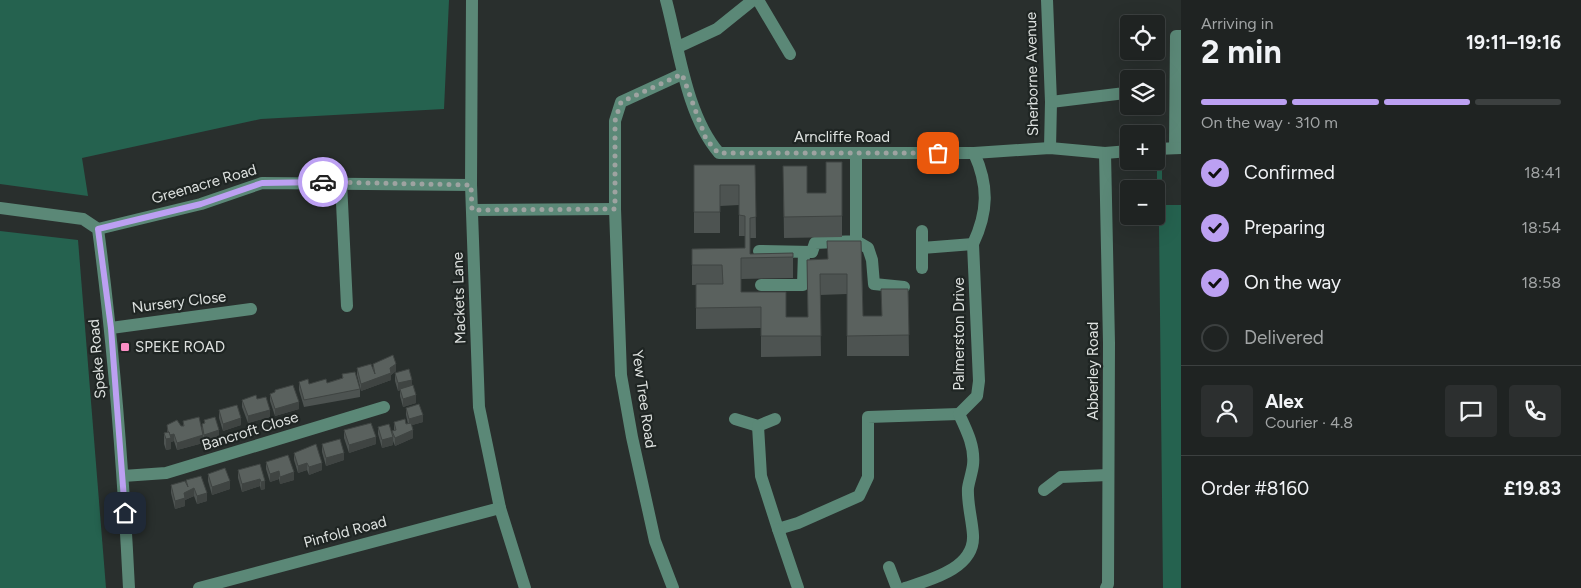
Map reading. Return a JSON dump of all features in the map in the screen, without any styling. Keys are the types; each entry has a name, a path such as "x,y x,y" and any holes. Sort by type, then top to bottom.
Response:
{"street":[{"name":"Mackets Lane","path":"472,0 471,185 479,407 500,508 525,588"},
{"name":"Arncliffe Road","path":"666,0 678,47 682,74 706,139 718,153 974,153 1050,148 1106,153 1120,152"},
{"path":"678,47 717,29 753,0"},
{"path":"758,0 790,54"},
{"name":"Sherborne Avenue","path":"1047,0 1051,102 1050,148"},
{"path":"1165,149 1178,148 1176,36 1181,36"},
{"name":"Yew Tree Road","path":"673,588 655,542 621,375 615,209 615,121 621,102 682,74"},
{"path":"1051,102 1120,94"},
{"path":"856,153 856,241"},
{"name":"Palmerston Drive","path":"959,414 977,396 979,381 973,244 982,225 985,207 984,174 974,153"},
{"name":"Abberley Road","path":"1106,153 1109,343 1108,584 1106,588"},
{"name":"Greenacre Road","path":"98,229 201,204 262,183 341,182 471,185"},
{"path":"341,182 348,306"},
{"path":"0,208 83,219 98,229"},
{"path":"472,210 615,209"},
{"name":"Speke Road","path":"98,229 111,328 123,476 129,588"},
{"path":"922,230 922,268"},
{"path":"759,251 812,252 815,243 856,241 868,248 872,260 874,284 904,288"},
{"path":"922,248 973,244"},
{"path":"761,285 803,285 804,252"},
{"name":"Nursery Close","path":"111,328 250,309"},
{"name":"Bancroft Close","path":"123,476 166,473 385,407"},
{"path":"778,529 798,523 859,496 868,477 868,417 959,414 972,441 973,464 968,489 973,537 968,552 960,563 944,575 905,588"},
{"path":"735,419 758,426 775,419"},
{"path":"758,426 761,476 798,588"},
{"path":"1044,490 1061,477 1108,475"},
{"name":"Pinfold Road","path":"199,588 500,508"},
{"path":"889,567 897,588"}],"green space":[{"path":"0,0 449,0 444,109 261,119 82,158 88,196 0,184"},
{"path":"1157,170 1162,170 1162,180 1157,180"},
{"path":"1165,205 1181,205 1181,588 1163,588 1159,225 1165,225"},
{"path":"0,231 78,240 106,588 0,588"}],"building":[{"path":"826,162 842,162 842,216 784,217 783,166 807,166 807,193 826,193"},
{"path":"694,165 755,165 756,217 750,218 750,254 793,253 793,257 741,258 741,292 786,292 786,317 808,317 807,260 828,259 827,241 861,241 863,316 882,316 881,289 908,289 909,335 847,336 847,274 820,274 821,336 761,336 761,307 696,308 696,284 723,284 722,265 692,265 692,249 745,248 745,216 739,215 739,185 720,185 720,212 694,212"},
{"path":"393,355 396,364 390,368 391,373 361,384 357,368 371,364 375,374 373,364"},
{"path":"409,369 412,380 398,383 395,373"},
{"path":"355,372 360,389 304,400 299,382 308,379 309,384 326,379 327,383 343,378 342,374"},
{"path":"293,385 299,402 275,409 270,394 275,392 275,390"},
{"path":"413,385 416,395 403,399 400,389"},
{"path":"256,395 257,399 266,397 270,410 248,416 242,400"},
{"path":"419,404 423,415 409,419 406,408"},
{"path":"237,405 241,418 223,424 219,410"},
{"path":"199,417 203,435 177,443 174,434 170,435 168,432 167,425 177,420 181,426 184,426 183,421"},
{"path":"215,417 219,430 204,435 202,424 205,423 204,420"},
{"path":"405,419 406,424 411,423 413,430 395,438 392,431 396,430 394,422"},
{"path":"371,423 376,437 349,445 344,430"},
{"path":"389,424 393,437 382,440 378,427"},
{"path":"169,432 171,438 166,439 164,433"},
{"path":"340,439 344,453 326,458 322,444"},
{"path":"316,444 322,463 309,467 307,463 298,466 294,453"},
{"path":"288,455 294,472 280,477 279,471 270,474 266,462"},
{"path":"260,464 265,481 261,482 260,479 242,484 238,470"},
{"path":"225,468 230,481 212,487 208,474"},
{"path":"201,476 207,493 197,496 194,488 184,493 185,498 175,501 171,485 185,481 188,487 186,480"}],"way so far":[{"path":"323,182 471,185 472,210 615,209 615,121 621,102 652,86 682,74 706,139 718,153 938,153"}],"place":[{"name":"SPEKE ROAD","path":"125,347"}],"route":[{"path":"125,513 111,328 98,229 201,204 262,183 323,182"}]}
